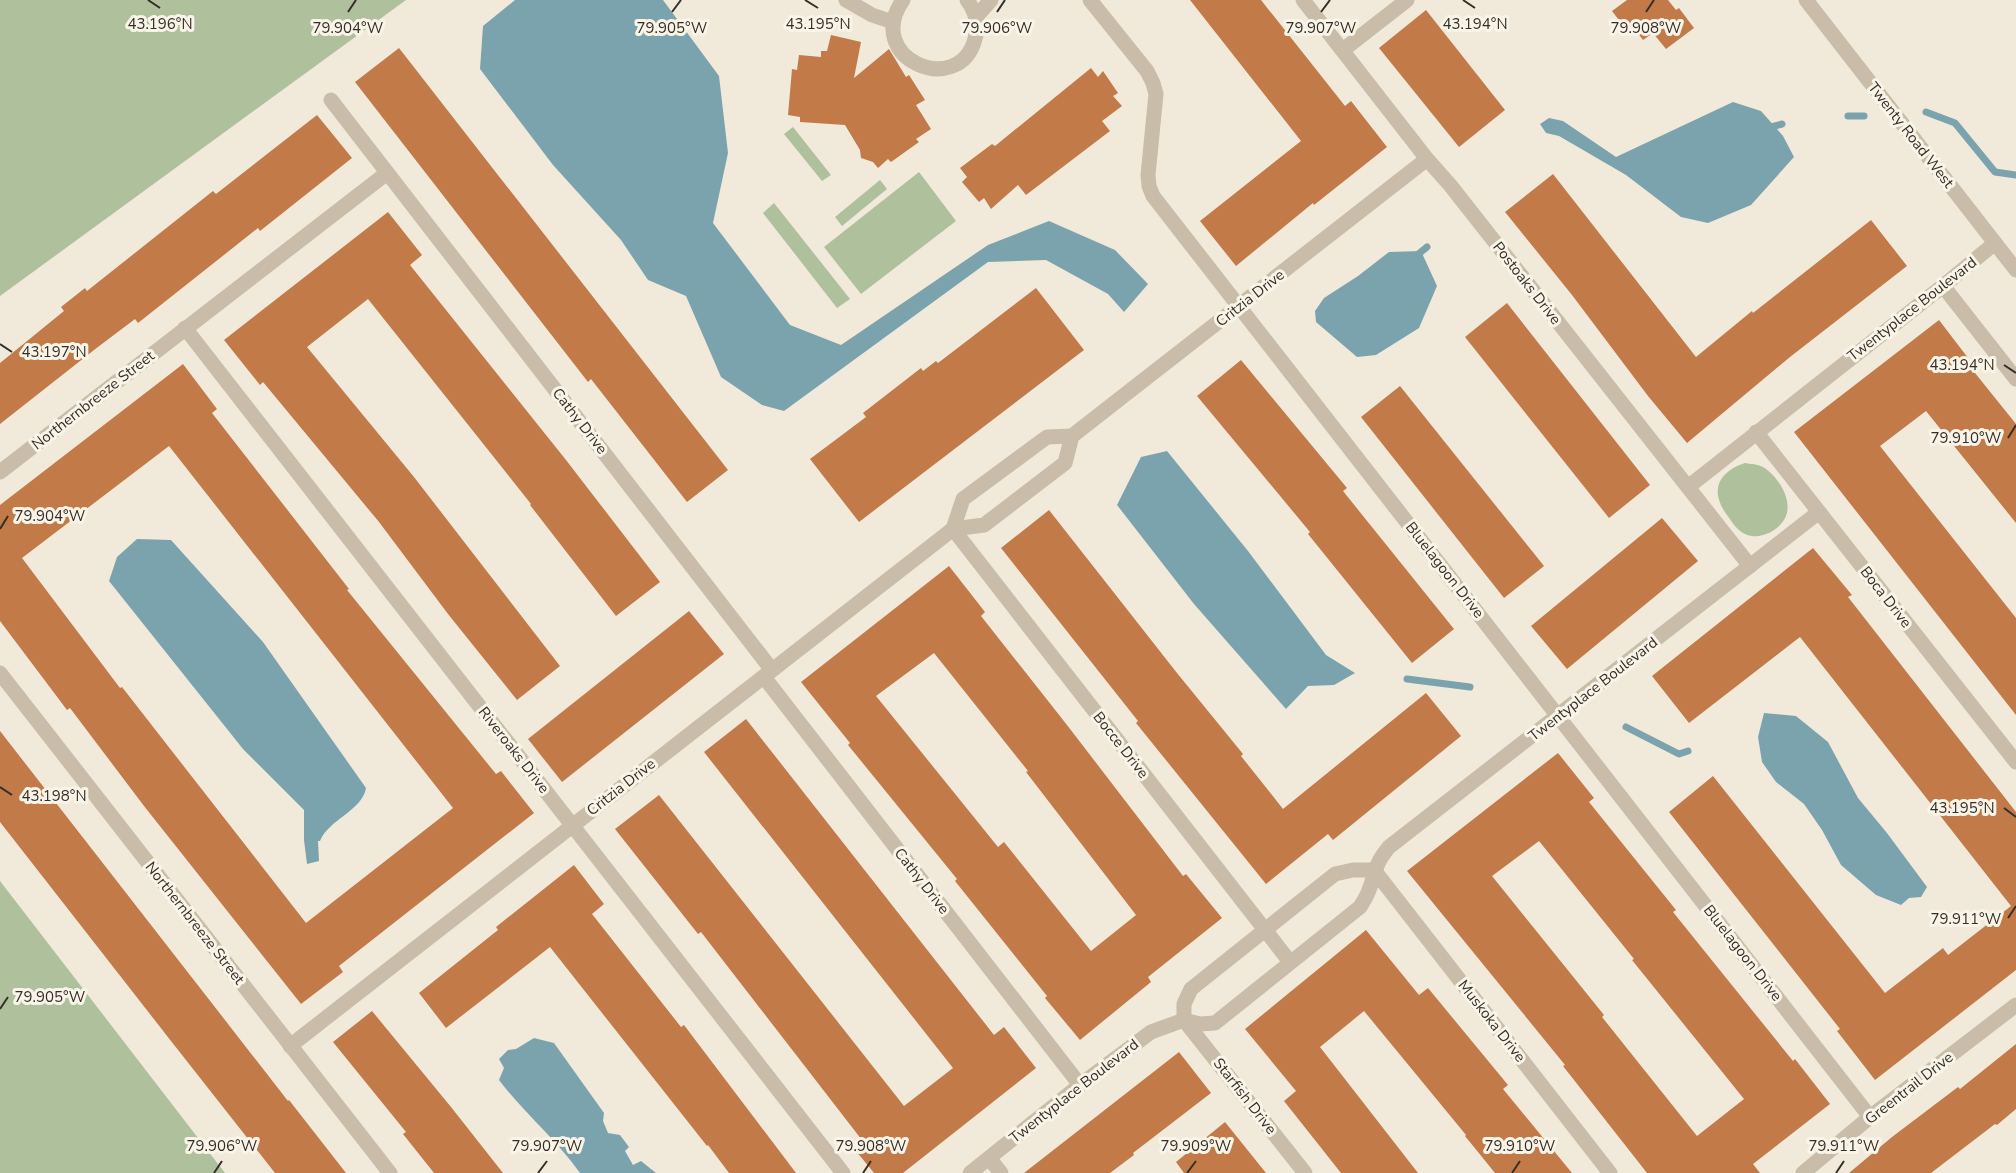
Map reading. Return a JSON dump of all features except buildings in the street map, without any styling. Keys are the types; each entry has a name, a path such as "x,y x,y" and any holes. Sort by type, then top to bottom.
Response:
{"street":[{"path":"846,0 872,15 893,22"},
{"path":"903,0 893,22 896,42 907,59 918,66 938,69 957,64 967,55 974,43 977,30 976,17 967,0"},
{"path":"976,17 991,0"},
{"name":"Bluelagoon Drive","path":"1090,0 1154,83 1156,94 1148,175 1153,196 1870,1117"},
{"name":"Postoaks Drive","path":"1303,0 1426,159 1457,195 1750,566"},
{"path":"1343,51 1407,0"},
{"name":"Twenty Road West","path":"1806,0 2016,270"},
{"name":"Cathy Drive","path":"330,100 1080,1085"},
{"name":"Critzia Drive","path":"1072,436 1426,159"},
{"path":"185,328 387,173"},
{"name":"Twentyplace Boulevard","path":"1688,487 1995,243"},
{"path":"1943,286 2016,379"},
{"name":"Northernbreeze Street","path":"0,472 185,328"},
{"name":"Riveroaks Drive","path":"185,328 843,1173"},
{"name":"Boca Drive","path":"1756,432 2016,762"},
{"path":"1072,436 1065,463 984,525 953,529 963,499 1047,437 1072,436"},
{"name":"Twentyplace Boulevard","path":"970,1173 1080,1085 1151,1032 1184,1020 1215,1023 1360,907 1369,890 1379,859 1389,847 1819,512"},
{"name":"Critzia Drive","path":"290,1046 953,529"},
{"name":"Bocce Drive","path":"953,529 1290,962"},
{"name":"Northernbreeze Street","path":"0,674 390,1173"},
{"path":"1184,1020 1184,1004 1191,989 1264,930 1335,874 1353,870 1374,870"},
{"name":"Muskoka Drive","path":"1374,870 1610,1173"},
{"name":"Greentrail Drive","path":"1803,1173 1870,1117 2016,1005"},
{"name":"Starfish Drive","path":"1184,1020 1305,1173"},
{"path":"989,1158 1001,1173"}],"green space":[{"path":"0,0 406,0 0,296"},
{"path":"793,127 831,175 822,181 784,134"},
{"path":"919,172 956,221 861,294 824,247"},
{"path":"880,180 887,189 842,226 835,217"},
{"path":"774,203 850,299 837,308 763,213"},
{"path":"1745,463 1761,466 1769,471 1779,483 1786,497 1785,518 1781,524 1764,535 1751,536 1739,530 1721,506 1718,498 1719,483 1723,477"},
{"path":"0,881 225,1173 0,1173"}],"water":[{"path":"515,0 663,0 719,76 728,153 713,223 790,325 841,345 988,245 1049,221 1115,250 1148,284 1124,312 1108,294 1046,260 988,262 784,411 762,405 721,377 686,296 648,280 621,240 553,165 480,69 483,26"},
{"path":"1733,102 1761,111 1783,136 1794,157 1751,205 1708,223 1681,217 1626,175 1559,136 1546,133 1540,124 1549,118 1563,121 1616,157"},
{"path":"1421,251 1437,286 1419,328 1376,355 1357,357 1316,322 1315,311 1324,298 1389,252"},
{"path":"1167,451 1248,551 1326,655 1355,673 1334,685 1308,686 1286,709 1194,604 1117,505 1141,457"},
{"path":"137,539 171,540 263,642 366,788 358,803 330,827 318,841 319,861 307,864 304,810 243,749 109,581 117,557"},
{"path":"1764,713 1796,716 1828,742 1858,798 1927,887 1921,897 1909,898 1901,905 1876,895 1841,865 1822,830 1804,804 1776,782 1762,762 1758,737"},
{"path":"534,1038 554,1043 604,1113 603,1121 608,1133 620,1135 629,1147 625,1151 633,1165 641,1161 656,1173 580,1173 499,1080 504,1068 499,1059 508,1050 516,1049"}],"waterway":[{"path":"1926,112 1955,123 1995,172 2016,175"},
{"path":"1848,116 1864,116"},
{"path":"1767,128 1782,124"},
{"path":"1416,256 1427,247"},
{"path":"1407,679 1470,687"},
{"path":"1626,727 1679,754 1688,751"}]}
